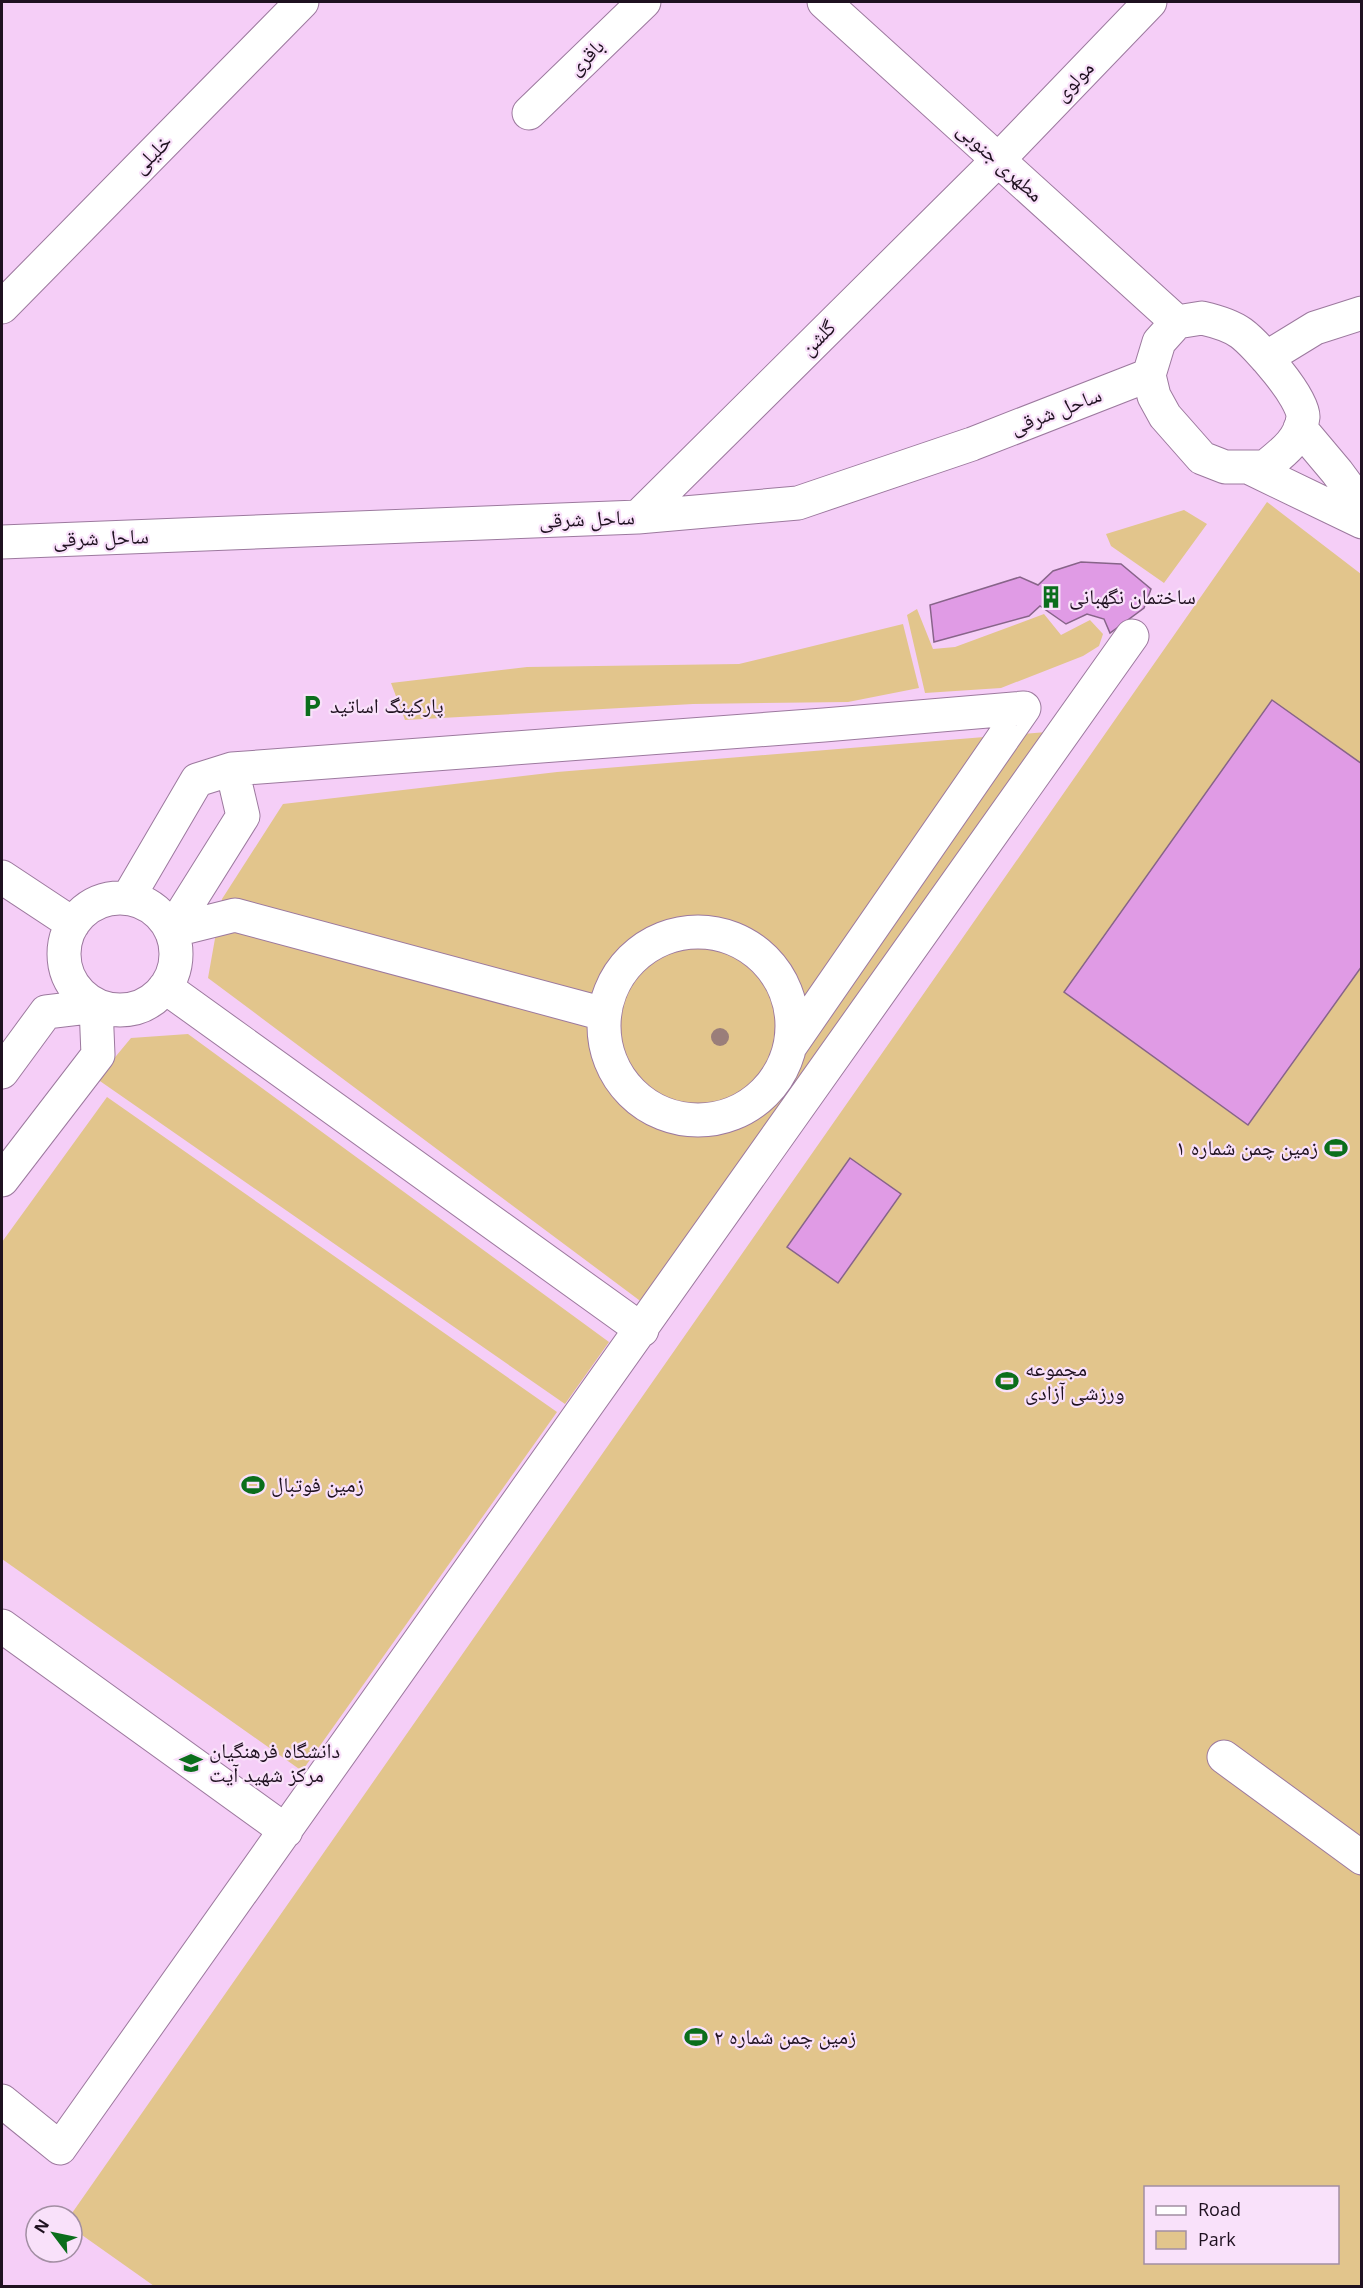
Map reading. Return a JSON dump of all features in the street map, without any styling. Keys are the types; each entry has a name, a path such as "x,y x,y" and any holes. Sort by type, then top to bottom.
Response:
{"street":[{"name":"خلیلی","path":"2,306 302,2"},
{"name":"باقری","path":"529,113 644,2"},
{"name":"مطهری جنوبی","path":"824,2 1177,322"},
{"name":"مولوی","path":"998,160 1150,2"},
{"name":"گلشن","path":"638,517 998,160"},
{"path":"1266,358 1315,328 1362,313"},
{"path":"1202,318 1222,323 1241,333 1266,358 1282,375 1303,414 1300,428 1288,448 1265,467 1225,467 1202,458 1165,416 1154,396 1149,375 1159,342 1177,322 1202,318"},
{"name":"ساحل شرقی","path":"2,542 638,517 798,503 972,444 1149,375"},
{"path":"1300,428 1362,506"},
{"path":"1250,468 1362,522"},
{"path":"2,2102 60,2148 1132,636"},
{"path":"128,898 197,780 232,769 1024,708 791,1045 779,1075 758,1100 730,1115 698,1121 667,1116 638,1101 617,1077 605,1046 604,1014 612,985 630,960 654,942 683,932 713,932 742,942 766,960 784,985 792,1015 791,1045"},
{"path":"171,931 243,816 232,769"},
{"path":"2,877 73,924"},
{"path":"2,1072 46,1012 96,1006 114,1010 134,1009 151,1001 165,987 176,960 175,945 171,931 160,916 145,904 128,898 96,903 83,912 73,924 65,941 63,961 69,979 80,995 96,1006"},
{"path":"171,931 235,915 604,1014"},
{"path":"165,987 642,1330"},
{"path":"2,1180 98,1055 96,1006"},
{"path":"2,1626 286,1831"},
{"path":"1224,1757 1362,1858"}],"green space":[{"name":"مجموعه ورزشی آزادی","path":"1267,502 1361,574 1361,2286 154,2286 84,2236 84,2204 78,2204"},
{"path":"1184,510 1207,524 1164,583 1111,546 1106,534"},
{"path":"917,609 933,649 955,647 1044,614 1061,635 1090,620 1103,634 1099,646 1083,656 1001,688 925,693 907,615"},
{"path":"903,624 919,688 848,702 693,704 405,720 391,683 527,667 739,664"},
{"path":"1047,732 643,1303 208,978 222,899 283,804 557,772"},
{"path":"188,1034 609,1342 565,1404 97,1079 131,1038"},
{"name":"زمین فوتبال","path":"107,1097 557,1412 302,1771 2,1559 2,1242"}],"building":[{"name":"ساختمان نگهبانی","path":"1081,562 1121,564 1151,589 1144,608 1110,633 1104,619 1087,614 1066,624 1040,606 1029,616 934,642 930,605 1020,577 1038,585 1053,571"},
{"path":"1272,700 1362,764 1362,966 1248,1125 1064,992"},
{"path":"850,1158 901,1194 838,1283 787,1247"}],"place":[{"name":"ساختمان نگهبانی","path":"1051,597"},
{"name":"پارکینگ اساتید","path":"312,706"},
{"name":"زمین چمن شماره ۱","path":"1336,1148"},
{"name":"مجموعه ورزشی آزادی","path":"1007,1381"},
{"name":"زمین فوتبال","path":"253,1485"},
{"name":"دانشگاه فرهنگیان مرکز شهید آیت","path":"191,1763"},
{"name":"زمین چمن شماره ۲","path":"696,2037"}]}
